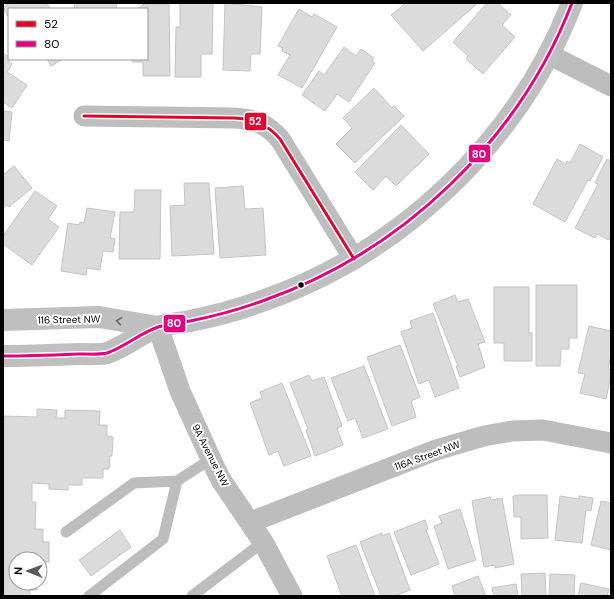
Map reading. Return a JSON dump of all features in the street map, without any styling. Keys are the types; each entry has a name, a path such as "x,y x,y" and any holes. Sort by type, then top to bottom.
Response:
{"street":[{"name":"116 Street NW","path":"3,356 106,353 158,327 234,310 267,299 330,272 354,259 398,230 463,173 494,138 522,100 548,54 572,3"},
{"path":"548,54 611,86"},
{"path":"84,116 234,118 253,120 262,123 271,129 280,139 354,259"},
{"name":"116 Street NW","path":"3,320 99,317 158,327"},
{"name":"9A Avenue NW","path":"158,327 180,391 221,480 251,522 292,596"},
{"name":"116A Street NW","path":"251,522 436,450 484,436 512,431 543,430 567,433 611,443"}],"lane":[{"path":"66,532 134,483 177,481 211,459"},
{"path":"88,596 163,539 177,481"},
{"path":"192,596 263,542"}],"building":[{"path":"10,3 47,3 50,8 8,8 8,16 3,7"},
{"path":"74,3 116,3 117,8 75,8"},
{"path":"180,3 213,3 212,54 201,54 201,77 175,77 176,27 180,27"},
{"path":"225,3 262,7 260,54 251,54 250,71 223,70"},
{"path":"406,3 478,3 423,51 391,15"},
{"path":"487,3 498,3 511,15 502,25 515,37 483,74 466,59 468,56 453,42"},
{"path":"143,4 169,4 170,76 143,76 143,62 132,62 132,60 148,60 148,8 139,8"},
{"path":"299,9 312,17 314,14 337,27 302,88 278,75 290,55 282,51 283,48 278,46"},
{"path":"344,47 356,56 361,49 374,58 372,61 375,63 349,102 337,94 325,111 302,95 319,71 324,75"},
{"path":"3,53 8,56 9,62 12,64 7,72 27,85 12,108 3,102"},
{"path":"48,60 61,60 51,66"},
{"path":"374,88 392,108 394,106 404,116 355,163 336,144 352,128 343,118"},
{"path":"3,111 12,112 9,141 3,140"},
{"path":"401,125 429,154 396,186 386,176 373,190 355,172"},
{"path":"580,144 603,157 590,181 588,180 565,222 533,204 557,159 566,164 567,161 570,163"},
{"path":"607,159 611,161 611,235 609,240 597,234 595,238 575,228 598,184 595,183"},
{"path":"14,166 32,188 9,207 7,205 3,208 3,175"},
{"path":"184,183 209,183 214,254 172,256 170,206 185,205"},
{"path":"243,186 245,209 263,208 266,255 220,258 215,188"},
{"path":"135,190 161,190 160,259 119,259 120,212 134,212"},
{"path":"35,191 57,206 48,219 59,227 32,265 3,244 3,236"},
{"path":"87,208 115,212 110,238 115,239 113,252 103,251 100,270 87,268 86,275 61,271 68,223 79,225 80,222 84,223"},
{"path":"536,285 577,285 577,338 569,338 569,349 561,349 560,366 536,366"},
{"path":"494,287 529,287 529,333 532,333 532,361 504,361 504,343 494,343"},
{"path":"455,295 458,302 468,299 485,342 478,344 485,367 460,377 456,366 458,366 433,304"},
{"path":"433,313 459,388 435,397 429,380 419,384 401,332 412,328 410,321"},
{"path":"589,326 611,331 611,355 608,369 611,370 611,376 606,399 580,393 585,374 578,373"},
{"path":"400,345 420,397 411,401 416,417 392,426 367,357"},
{"path":"364,366 388,429 363,438 355,418 348,421 331,378"},
{"path":"309,375 312,381 324,377 342,426 337,428 343,445 315,456 306,430 308,429 290,383"},
{"path":"282,383 311,456 284,466 278,451 269,455 250,403 262,398 260,392"},
{"path":"37,409 57,410 56,418 65,418 65,410 100,411 99,425 107,425 107,436 113,437 112,456 110,456 109,469 103,469 103,478 82,478 82,485 68,485 68,490 49,489 49,484 32,483 32,502 36,502 35,529 43,529 43,542 49,542 49,562 48,551 8,551 8,591 30,591 30,596 3,596 3,416 37,417"},
{"path":"547,495 548,538 521,539 521,517 514,517 513,496"},
{"path":"560,496 579,499 579,496 593,498 591,511 586,510 582,543 555,540"},
{"path":"490,497 491,500 502,498 514,564 495,568 495,565 484,567 472,501"},
{"path":"601,501 611,503 611,550 591,545"},
{"path":"460,509 476,560 448,569 434,526 442,523 439,516"},
{"path":"425,520 428,529 426,530 439,564 411,575 394,532"},
{"path":"120,530 131,547 91,576 79,560"},
{"path":"382,533 382,536 389,533 410,590 394,596 381,596 360,542"},
{"path":"356,545 375,596 342,596 327,556"},
{"path":"545,573 546,596 522,596 521,574"},
{"path":"550,574 575,575 574,596 549,596"},
{"path":"478,576 486,596 455,596 452,586"},
{"path":"581,583 609,589 607,596 578,596"},
{"path":"516,584 518,596 494,596 492,588"}],"transit line":[{"name":"80","path":"3,356 107,353 158,327 218,315 265,300 316,279 364,252 409,221 450,184 488,144 521,100 549,53 572,3"},
{"name":"52","path":"84,116 234,118 260,123 280,139 354,259"}]}
